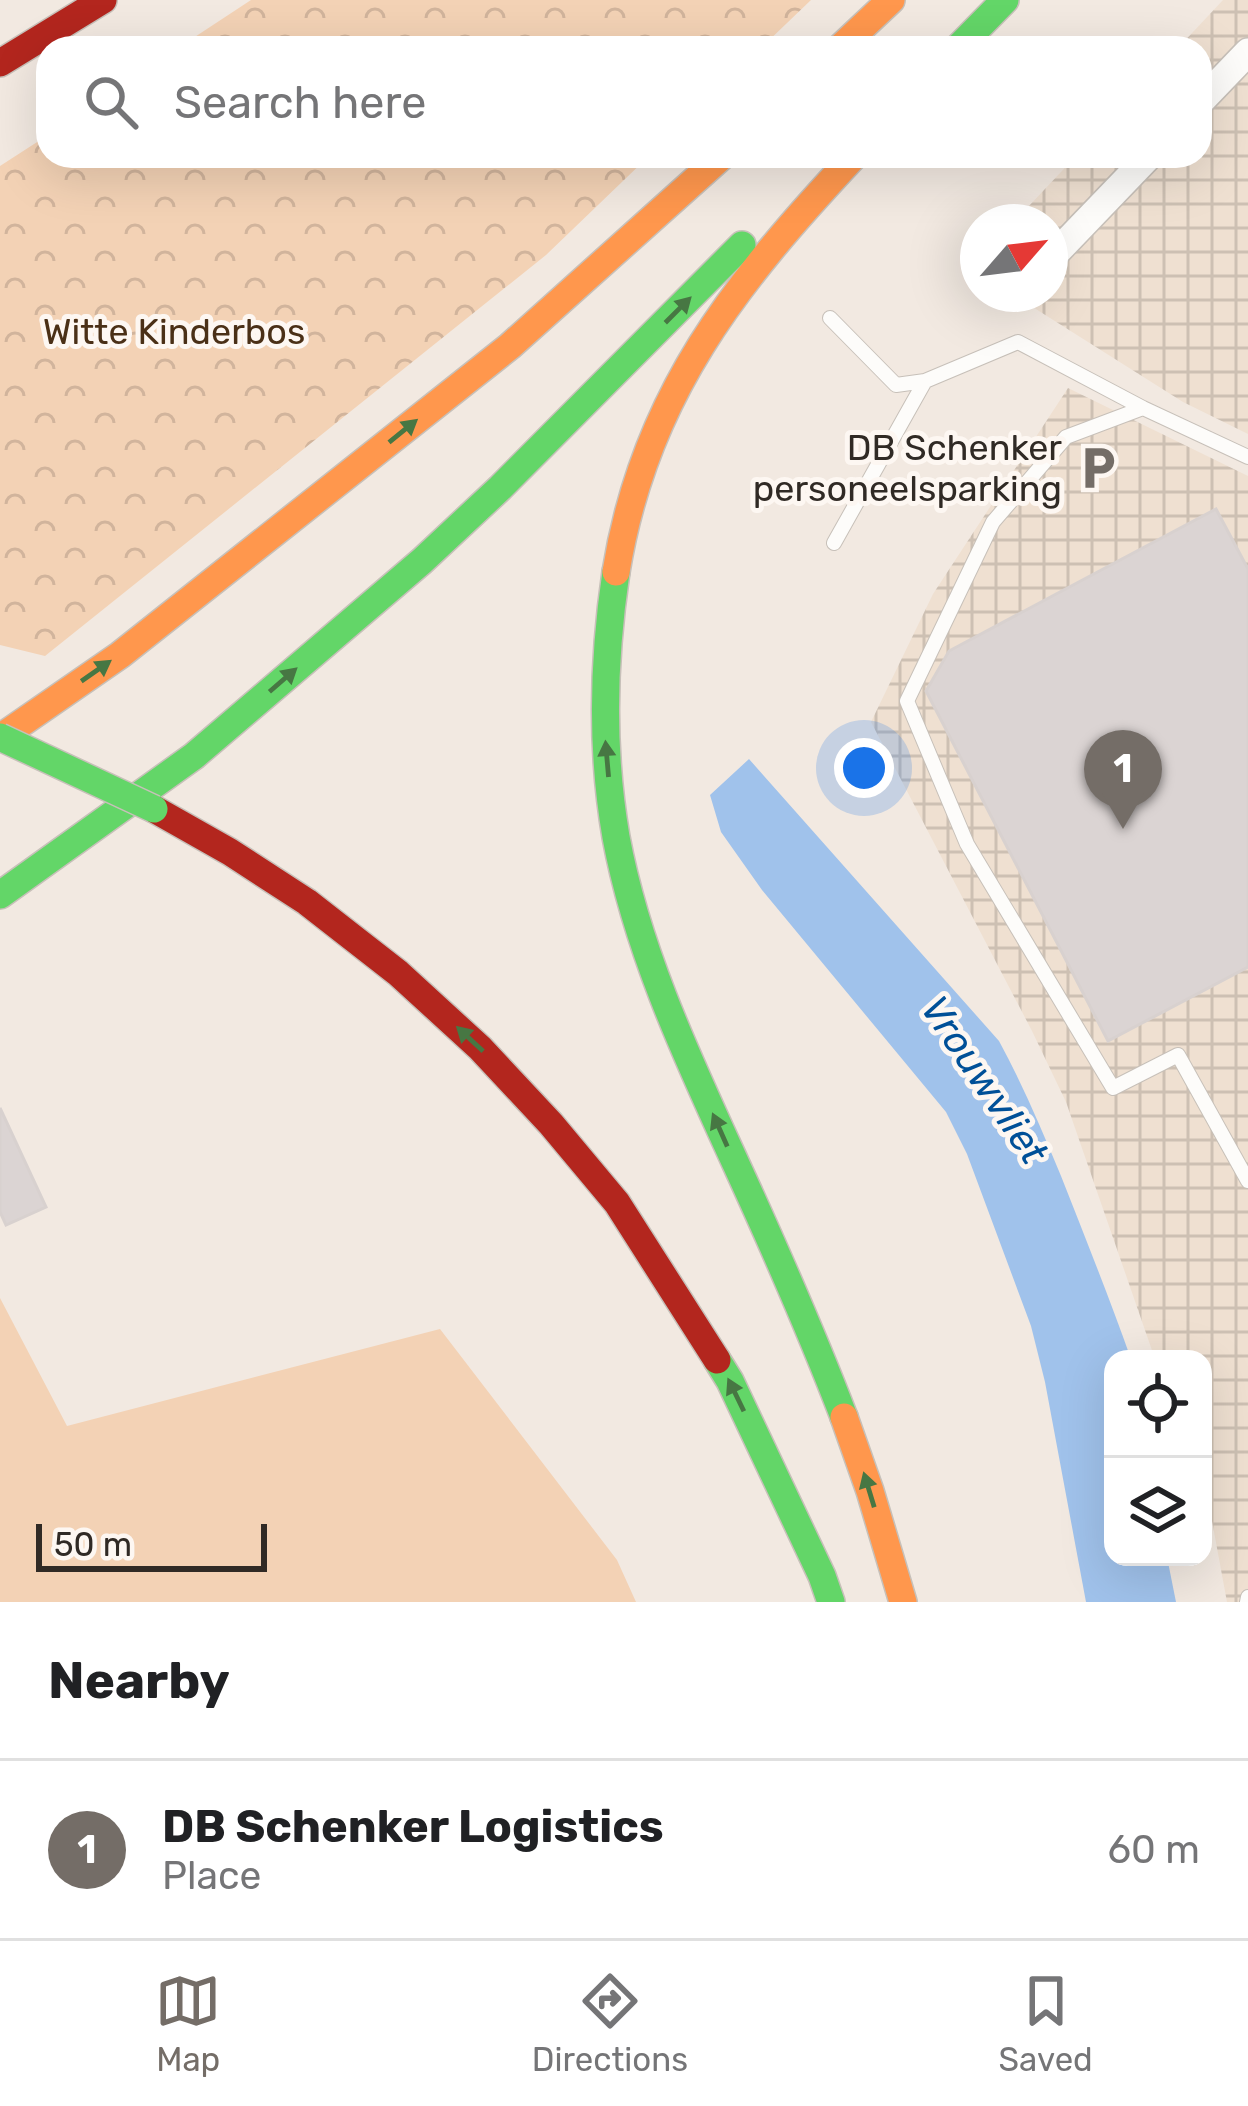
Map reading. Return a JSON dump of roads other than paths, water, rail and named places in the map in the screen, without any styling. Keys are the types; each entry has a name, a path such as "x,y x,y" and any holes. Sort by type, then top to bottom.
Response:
{"highway":[{"path":"45,36 104,0"},
{"path":"853,36 891,0"},
{"path":"947,36 981,0"},
{"path":"970,36 1005,0"},
{"path":"0,63 36,41"},
{"path":"0,738 120,655 510,346 709,168"},
{"path":"0,895 194,756 422,561 818,168"},
{"path":"843,168 786,229 699,346 645,454 613,588 604,723 622,869 645,944 673,1025 797,1300 858,1454 903,1602"},
{"path":"0,738 154,809 230,852 307,902 464,1033 551,1124 617,1203 730,1381 831,1602"},
{"path":"0,760 154,809"}],"street":[{"path":"1212,90 1248,52"},
{"path":"1068,240 1137,168"}],"lane":[{"path":"830,318 896,385 925,381 1018,342 1248,457"},
{"path":"834,543 925,381"},
{"path":"1143,408 1066,437 993,522 907,701 968,844 1113,1088 1178,1055 1248,1181"}],"water":[{"name":"Vrouwvliet","path":"749,759 999,1041 1061,1176 1128,1350 1104,1350 1104,1566 1169,1566 1176,1602 1086,1602 1031,1326 967,1154 946,1112 762,890 721,832 710,795"}],"place":[{"name":"DB Schenker personeelsparking","path":"1098,468"},
{"name":"DB Schenker Logistics","path":"1123,829"}],"park label":[{"name":"Witte Kinderbos","path":"174,331"}]}
